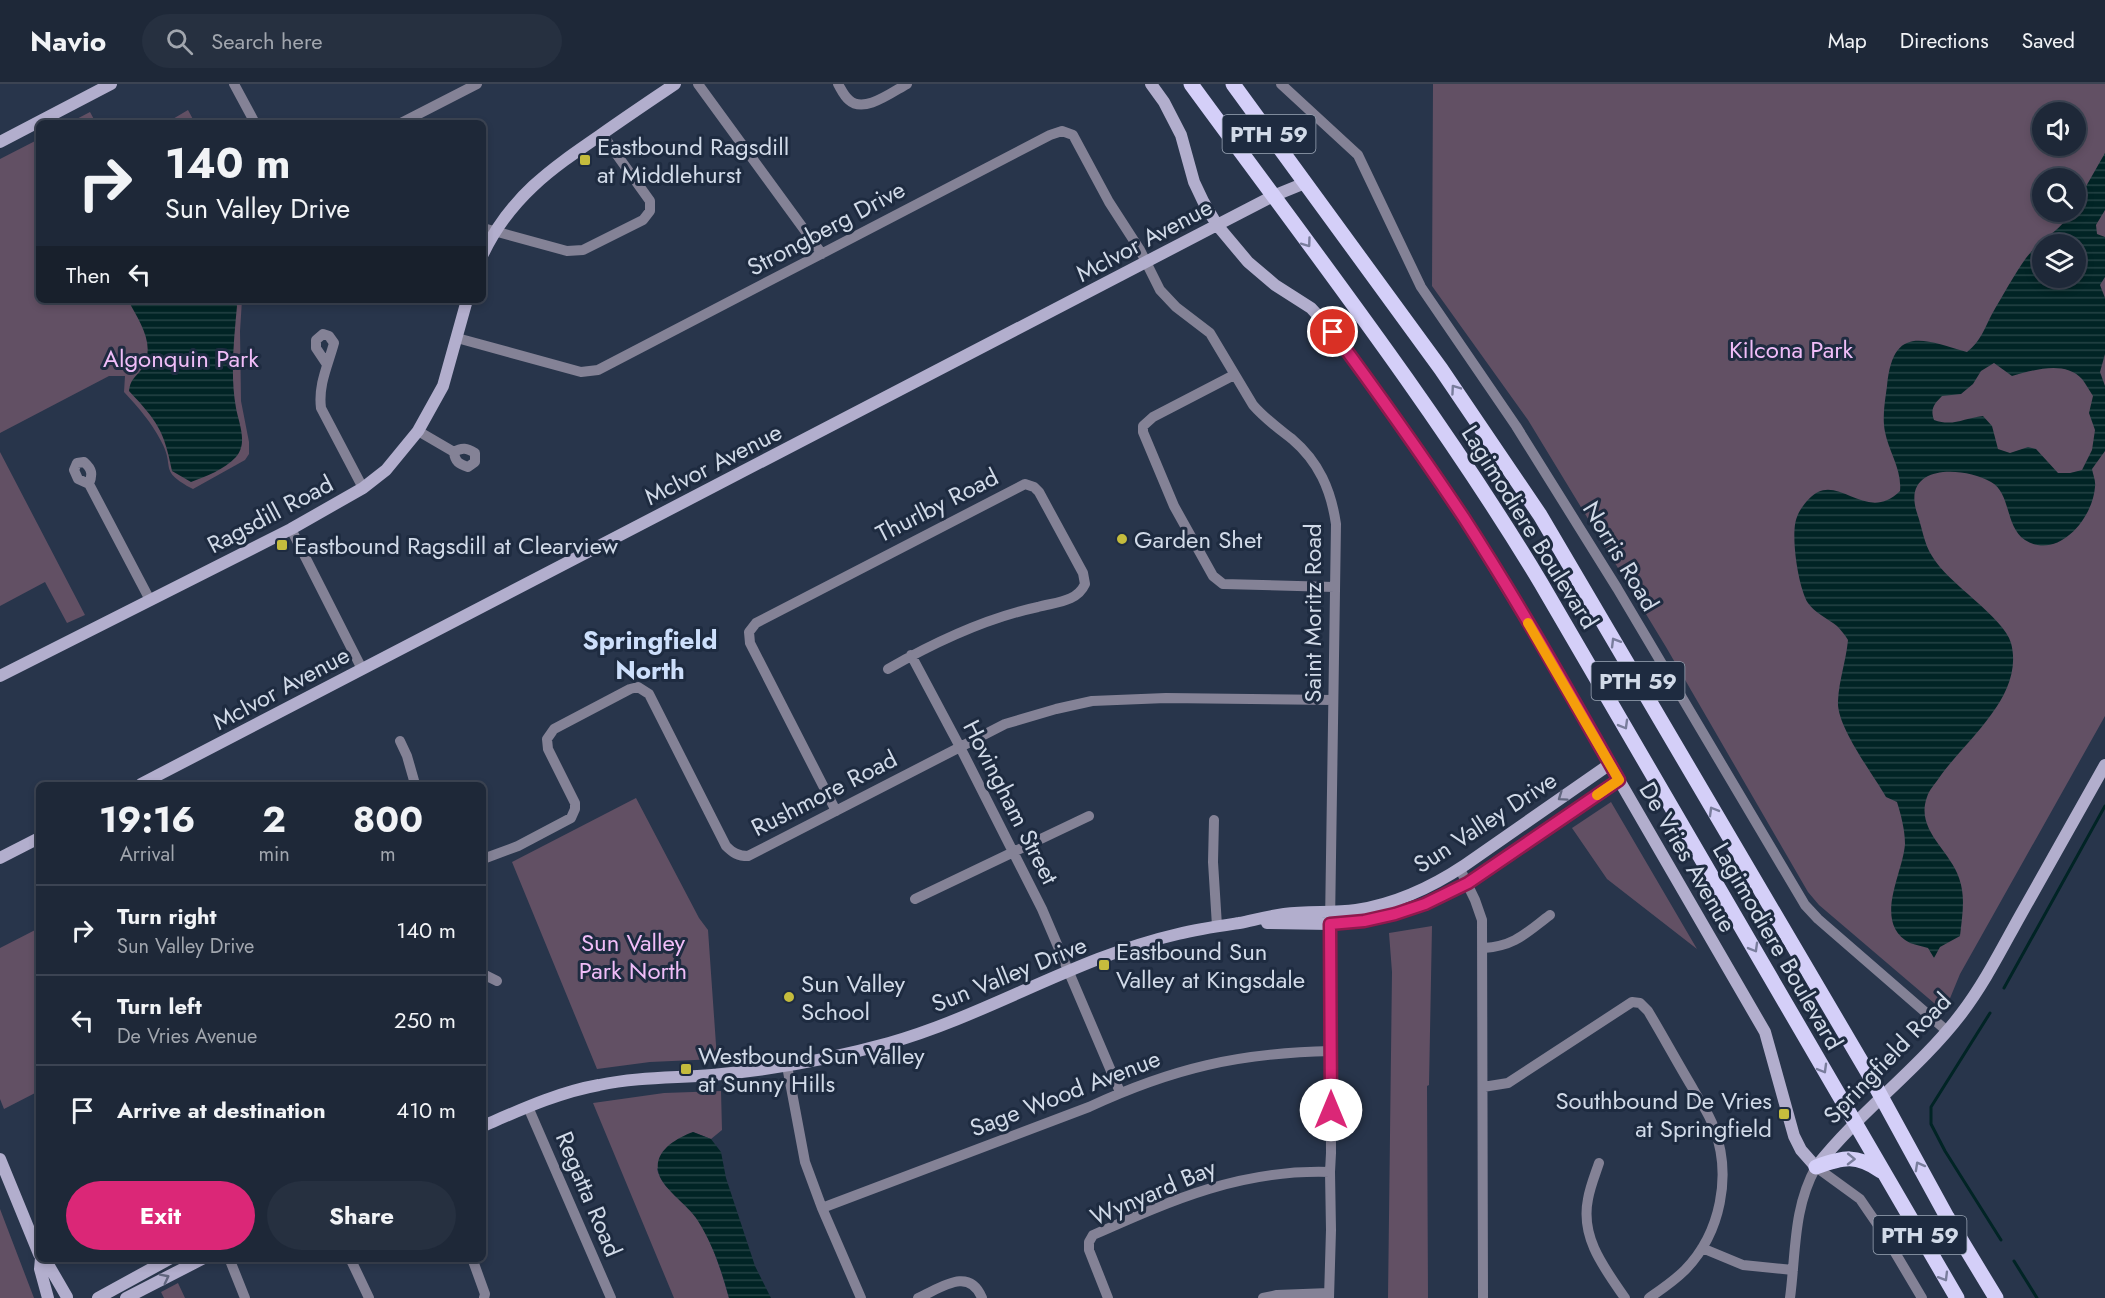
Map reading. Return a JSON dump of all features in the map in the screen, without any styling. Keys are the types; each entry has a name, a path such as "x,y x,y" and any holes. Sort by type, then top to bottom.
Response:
{"main road":[{"name":"Lagimodiere Boulevard","path":"1191,84 1440,425 1512,535 1957,1298"},
{"name":"Lagimodiere Boulevard","path":"1233,84 1441,369 1540,515 1996,1298"},
{"path":"1816,1167 1838,1159 1854,1158 1866,1161 1882,1172"}],"street":[{"path":"42,120 111,84"},
{"path":"234,84 253,120"},
{"path":"407,120 477,84"},
{"path":"602,134 650,201 650,212 643,220 583,250 567,251 489,230 552,168 675,84"},
{"path":"698,84 822,254"},
{"path":"838,84 849,100 857,104 865,104 907,84"},
{"name":"De Vries Avenue","path":"1151,84 1164,102 1181,135 1194,182 1217,225 1248,262 1275,285 1311,308 1333,332 1464,518 1524,616 1765,1032 1794,1136 1801,1150 1816,1167"},
{"name":"Norris Road","path":"1281,84 1359,155 1421,287 1516,426 1617,588 1805,905 1947,1031"},
{"path":"0,142 36,123"},
{"name":"Strongberg Drive","path":"457,338 581,372 598,370 1050,135 1062,131 1073,135 1077,141 1109,202 1128,229 1146,263"},
{"name":"McIvor Avenue","path":"145,782 1273,196 1305,183"},
{"name":"Saint Moritz Road","path":"1146,263 1160,290 1176,307 1210,333 1234,375 1261,414 1306,453 1328,488 1336,524 1330,918 1331,1230 1329,1295"},
{"name":"Ragsdill Road","path":"0,676 291,529 363,488 386,470 418,430 444,386 466,303"},
{"path":"327,363 320,395 321,408 363,488"},
{"path":"1234,375 1153,417 1143,426 1143,432 1174,506 1214,576 1223,584 1334,587"},
{"path":"418,430 454,452"},
{"path":"89,484 150,600"},
{"name":"Thurlby Road","path":"836,811 750,643 749,632 756,623 1025,484 1034,487 1039,492 1083,573 1085,584 1080,594 1066,600 993,619 911,655 888,669"},
{"path":"291,529 362,669"},
{"name":"Hovingham Street","path":"911,655 1042,909 1120,1092"},
{"name":"Rushmore Road","path":"486,858 518,846 571,818 576,810 575,803 548,749 547,740 554,729 638,687 649,694 726,846 739,856 748,856 1005,724 1092,701 1166,698 1333,700"},
{"path":"400,741 414,782"},
{"name":"Sun Valley Drive","path":"1330,918 1403,898 1441,880 1610,764"},
{"name":"Springfield Road","path":"1790,1298 1800,1208 1816,1167 1830,1148 1947,1031 1986,977 2105,765"},
{"name":"Sun Valley Drive","path":"486,1125 528,1107 598,1085 652,1078 708,1076 787,1066 904,1038 1068,971 1175,934 1285,914 1364,921 1395,914 1425,904 1468,883 1619,780"},
{"path":"915,899 1089,816"},
{"path":"1214,820 1213,862 1217,926"},
{"path":"0,858 36,840"},
{"path":"1460,869 1468,883 1482,920 1484,948 1483,1298"},
{"path":"1484,948 1502,947 1511,943 1550,915"},
{"path":"486,976 497,981"},
{"path":"1483,1087 1500,1086 1528,1072 1624,1005 1632,1002 1640,1003 1648,1011 1709,1117 1718,1140 1722,1164 1721,1194 1713,1226 1702,1248 1686,1269 1649,1298"},
{"name":"Sage Wood Avenue","path":"822,1209 1179,1071 1230,1059 1282,1052 1331,1052"},
{"path":"787,1066 805,1162 822,1209 861,1298"},
{"name":"Regatta Road","path":"528,1107 610,1298"},
{"path":"0,1159 36,1247"},
{"path":"1599,1163 1587,1201 1592,1246 1598,1259 1625,1298"},
{"path":"1816,1167 1860,1198 1922,1298"},
{"name":"Wynyard Bay","path":"1108,1298 1089,1250 1089,1242 1093,1235 1201,1190 1238,1180 1281,1173 1330,1172"},
{"path":"1702,1248 1743,1265 1793,1270"},
{"path":"41,1262 40,1269 48,1298"},
{"path":"45,1262 50,1266 69,1298"},
{"path":"98,1298 164,1262"},
{"path":"126,1298 196,1262"},
{"path":"231,1262 245,1298"},
{"path":"352,1262 369,1298"},
{"path":"473,1262 485,1293 484,1298"},
{"path":"918,1298 957,1281 966,1280 975,1285 982,1298"},
{"path":"1263,1298 1277,1295 1329,1295"}],"green space":[{"name":"Kilcona Park","path":"1433,84 2105,84 2105,716 1960,974 1946,1008 1941,1009 1819,905 1808,892 1666,647 1528,420 1432,286"},
{"path":"188,110 193,120 171,120"},
{"path":"90,112 94,120 75,120"},
{"path":"36,141 36,303 242,303 241,401 249,442 249,454 245,460 193,489 182,483 171,473 165,450 157,434 124,392 125,376 109,376 0,433 0,159"},
{"path":"0,452 85,615 67,623 45,582 0,606"},
{"name":"Sun Valley Park North","path":"636,798 699,918 708,930 717,1059 650,1062 597,1069 512,862"},
{"path":"1611,802 1697,949 1607,879 1572,828"},
{"path":"1432,926 1429,1085 1427,1086 1428,1298 1388,1298 1392,972 1389,933"},
{"path":"36,930 36,1093 4,1109 0,1099 0,948"},
{"path":"721,1091 722,1130 711,1139 693,1132 657,1169 659,1176 671,1191 690,1208 697,1218 709,1240 729,1298 674,1298 593,1103 664,1093"},
{"path":"0,1209 34,1298 0,1298"},
{"path":"178,1283 185,1298 164,1298 161,1292"}],"shaded area":[{"path":"2105,153 2105,210 2096,225 2097,234 2105,237 2105,277 2100,285 2105,298 2105,354 2100,372 2105,386 2105,451 2092,469 2095,487 2088,511 2072,533 2061,541 2050,545 2037,545 2025,540 2014,527 2002,494 1997,487 1979,477 1965,473 1937,473 1926,477 1918,485 1914,497 1923,535 1932,556 1950,578 1998,622 2011,643 2013,662 2009,681 2001,699 1990,716 1950,763 1927,797 1925,809 1929,830 1955,868 1963,900 1960,936 1940,947 1934,958 1928,948 1910,943 1899,934 1893,923 1892,897 1905,844 1901,817 1897,802 1886,797 1856,750 1843,723 1838,701 1848,640 1837,626 1808,603 1804,595 1796,560 1795,525 1803,506 1818,492 1837,491 1867,502 1878,503 1900,491 1899,476 1885,432 1884,421 1890,366 1903,345 1912,341 1923,341 1967,352 1979,339 2004,292 2032,251 2032,288 2086,288 2086,234 2051,234 2064,222 2086,222 2086,186","holes":["1994,363 2012,376 2039,369 2058,368 2075,373 2082,379 2093,396 2089,413 2095,430 2092,450 2082,470 2058,473 2036,449 2028,447 2010,453 1998,449 1992,426 1983,416 1947,423 1934,420 1933,407 1942,396 1961,394 1973,384 1981,371"]},
{"name":"Algonquin Park","path":"130,303 236,303 233,383 242,433 240,452 226,466 191,482 172,471 166,445 158,427 129,391 132,380 147,358 147,341"},
{"path":"693,1132 711,1139 721,1152 726,1178 755,1266 771,1298 729,1298 716,1258 703,1230 660,1177 658,1163 660,1156 674,1141"}],"waterway":[{"path":"2004,988 2105,806"},
{"path":"1990,1013 1931,1107 1931,1124 1945,1151 2001,1240"},
{"path":"2014,1261 2037,1298"}],"slow traffic":[{"path":"1528,623 1619,780 1597,795"}],"place":[{"name":"Eastbound Ragsdill at Middlehurst","path":"585,160"},
{"name":"Garden Shet","path":"1122,539"},
{"name":"Eastbound Ragsdill at Clearview","path":"282,545"},
{"name":"Eastbound Sun Valley at Kingsdale","path":"1104,965"},
{"name":"Sun Valley School","path":"789,997"},
{"name":"Westbound Sun Valley at Sunny Hills","path":"686,1069"},
{"name":"Southbound De Vries at Springfield","path":"1784,1114"}],"district":[{"name":"Springfield North","path":"650,655"}],"route":[{"path":"1331,1110 1330,924 1364,921 1395,914 1425,904 1468,883 1619,780 1464,518 1333,332"}]}
